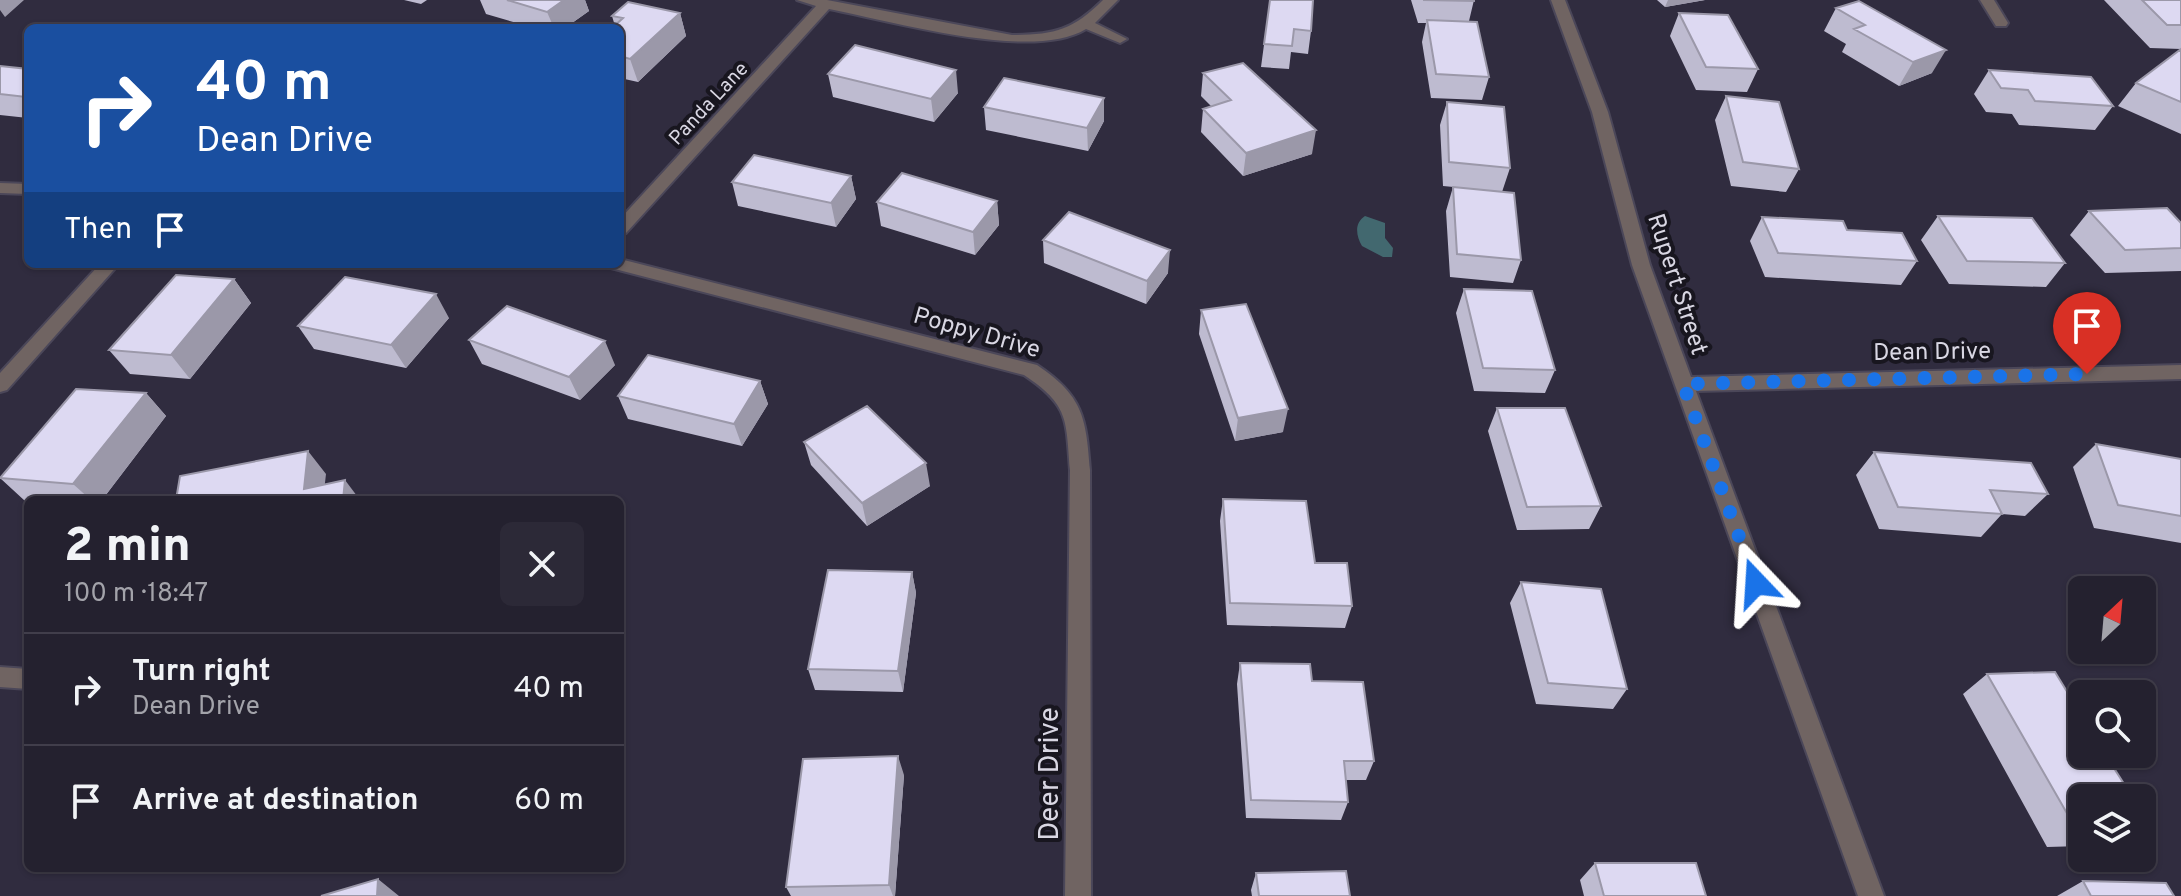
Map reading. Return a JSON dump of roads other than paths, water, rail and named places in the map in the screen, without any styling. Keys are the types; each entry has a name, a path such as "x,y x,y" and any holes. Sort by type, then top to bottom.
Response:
{"street":[{"path":"804,0 1012,39 1061,36 1088,25 1111,0"},
{"name":"Rupert Street","path":"1558,0 1600,112 1641,265 1871,896"},
{"path":"1987,0 2001,23"},
{"name":"Panda Lane","path":"624,225 826,4"},
{"path":"1088,25 1120,39"},
{"path":"0,188 24,189"},
{"name":"Poppy Drive","path":"624,266 1030,370 1057,386 1075,409 1080,470 1079,653"},
{"path":"0,385 106,268"},
{"name":"Dean Drive","path":"1683,384 2181,372"},
{"name":"Deer Drive","path":"1078,896 1079,653"},
{"path":"0,677 24,679"}]}
